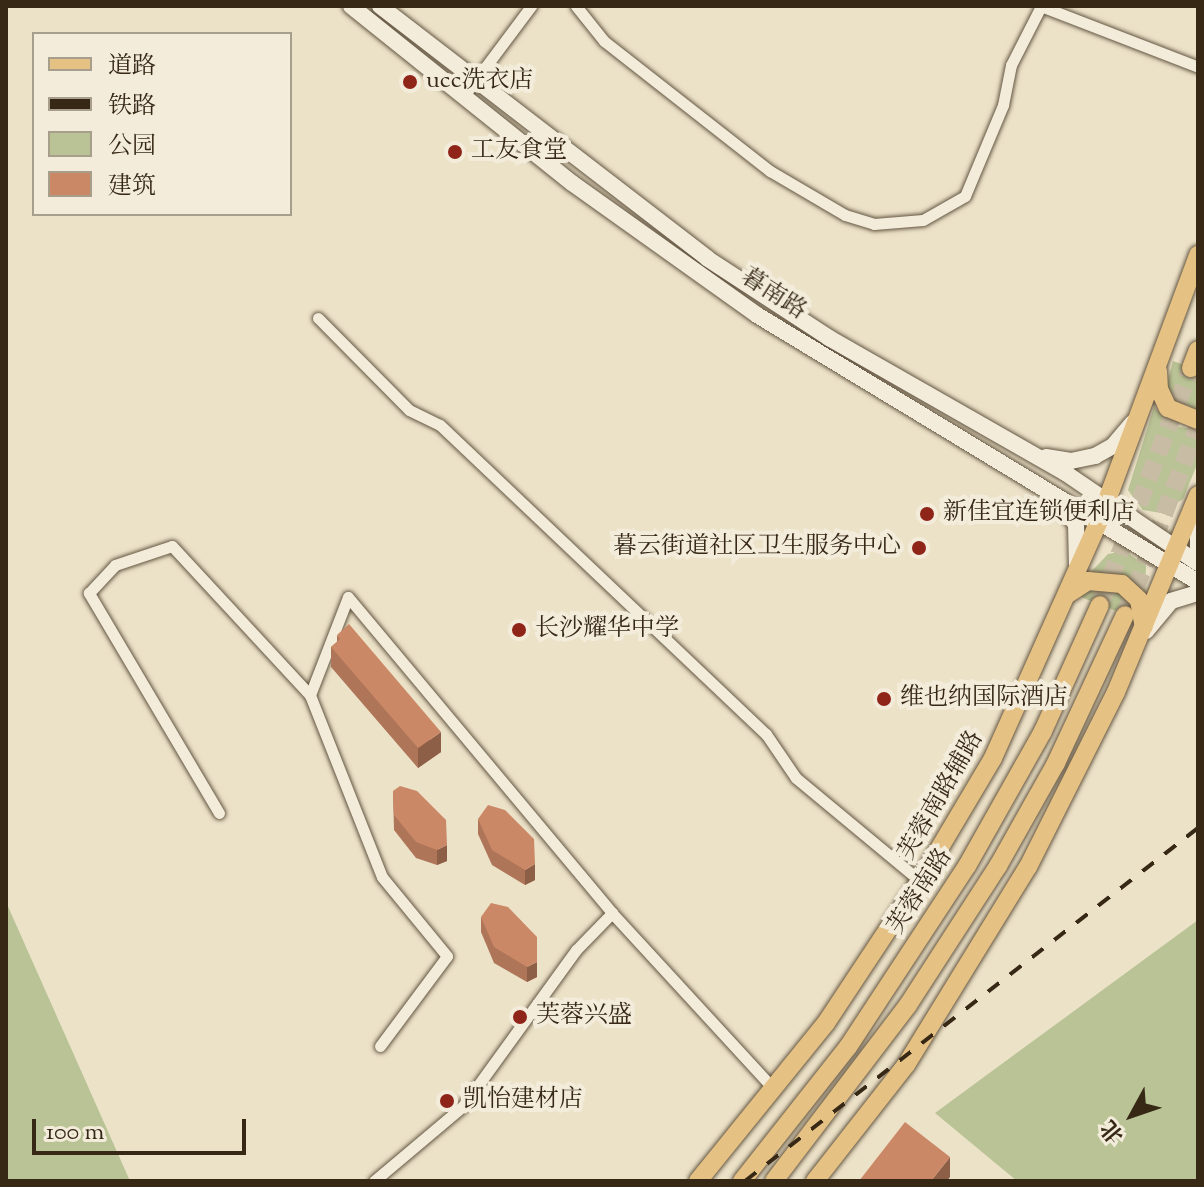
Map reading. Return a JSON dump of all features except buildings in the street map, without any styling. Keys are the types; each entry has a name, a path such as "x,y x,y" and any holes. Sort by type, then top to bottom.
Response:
{"main road":[{"name":"暮南路","path":"351,6 629,225 757,315 1025,477 1174,556 1198,563"},
{"name":"暮南路","path":"380,6 641,211 766,298 1022,448 1106,501 1174,556 1198,582"},
{"name":"芙蓉南路辅路","path":"698,1181 826,1023 920,881 993,758 1100,519 1198,255"},
{"path":"1159,364 1159,389 1168,408 1198,420"},
{"path":"1022,448 1059,460 1095,456 1121,439 1145,400"},
{"path":"1025,477 1076,524 1078,556 1070,590"},
{"path":"815,1181 906,1065 1000,917 1055,817 1141,636 1198,495"},
{"path":"1198,505 1198,549"},
{"path":"1070,590 1088,581 1122,584 1139,600 1141,636"},
{"path":"1141,636 1171,601 1198,593"},
{"name":"芙蓉南路","path":"742,1181 848,1047 967,866 1043,731 1100,605"},
{"path":"774,1181 908,1005 998,866 1056,763 1125,615"}],"street":[{"path":"463,97 531,6"},
{"path":"576,6 604,41 770,171 845,215 874,224 923,220 965,196 1003,105 1011,65 1041,6 1198,67"},
{"path":"318,318 409,410 440,425 766,734 796,778 920,881"},
{"path":"219,813 89,593 115,565 172,546 310,695 382,877 447,956 380,1046"},
{"path":"310,695 348,597 612,913 774,1089"},
{"path":"374,1181 463,1106 576,950 612,913"}],"green space":[{"path":"1173,361 1198,370 1198,410 1172,398 1167,384"},
{"path":"1154,407 1174,426 1198,430 1198,462 1183,499 1161,513 1143,510 1128,490"},
{"path":"1125,551 1146,566 1145,596 1128,579 1091,572 1108,554"},
{"path":"1088,589 1118,590 1134,603 1136,619 1081,597"},
{"path":"6,902 130,1181 6,1181"},
{"path":"1198,920 1198,1181 1017,1181 935,1113"}],"tunnel":[{"path":"1100,605 1191,368"},
{"path":"1125,615 1198,426"}],"railway":[{"path":"745,1181 1198,828"}],"place":[{"name":"ucc洗衣店","path":"410,82"},
{"name":"工友食堂","path":"455,152"},
{"name":"新佳宜连锁便利店","path":"927,514"},
{"name":"暮云街道社区卫生服务中心","path":"919,548"},
{"name":"长沙耀华中学","path":"519,630"},
{"name":"维也纳国际酒店","path":"884,699"},
{"name":"芙蓉兴盛","path":"520,1017"},
{"name":"凯怡建材店","path":"447,1101"}]}
